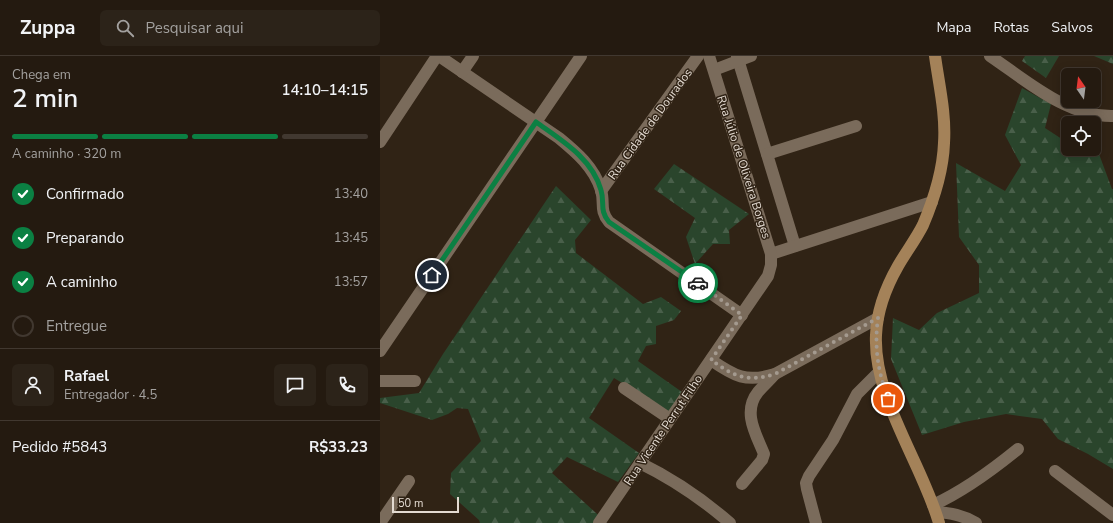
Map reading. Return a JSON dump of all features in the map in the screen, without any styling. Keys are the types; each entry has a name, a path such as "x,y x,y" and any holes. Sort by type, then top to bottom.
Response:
{"main road":[{"path":"935,56 942,108 944,143 940,173 932,202 922,226 897,267 882,302 878,318 876,347 879,372 894,414 936,514"}],"street":[{"path":"380,142 438,56 536,122 573,150 586,163 596,178 601,191 604,216 609,222 742,315"},
{"path":"462,72 472,56"},
{"path":"380,351 581,56"},
{"name":"Rua Cidade de Dourados","path":"601,191 698,56"},
{"name":"Rua Júlio de Oliveira Borges","path":"709,56 772,254 932,202"},
{"path":"714,70 737,58 752,56"},
{"path":"990,56 1060,102 1087,113 1100,116 1113,116"},
{"name":"Rua Júlio de Oliveira Borges","path":"737,58 795,246"},
{"path":"767,154 856,126"},
{"name":"Rua Vicente Perrut Filho","path":"599,523 768,276 772,254"},
{"path":"711,360 730,373 748,378 758,378 775,374 878,318"},
{"path":"816,523 806,483 833,440 857,394 879,372"},
{"path":"742,484 762,460 764,454 752,425 750,409 753,399 775,374"},
{"path":"380,381 415,381"},
{"path":"624,388 670,419"},
{"path":"936,514 949,498 996,467 1018,449"},
{"path":"640,463 667,476 686,488 707,503 730,523"},
{"path":"1055,471 1113,516"},
{"path":"380,523 409,481"},
{"path":"936,514 953,513 963,516 976,523"}],"green space":[{"path":"1025,56 1059,56 1046,78 1022,61"},
{"path":"1094,56 1113,56 1113,64"},
{"path":"1022,88 1051,104 1045,128 1061,138 1061,156 1100,156 1113,189 1113,469 1058,439 1042,419 1006,414 964,422 922,435 891,359 893,318 919,330 937,313 979,293 979,265 959,237 956,163 1005,191 1021,165 1005,135"},
{"path":"674,164 749,214 729,230 730,244 713,244 695,264 686,237 695,218 654,189"},
{"path":"556,186 591,220 575,240 576,253 643,304 661,297 681,311 674,320 656,326 656,344 646,346 638,361 682,392 670,412 614,378 589,418 639,453 618,482 567,457 552,473 607,523 480,523 479,520 450,494 451,473 481,441 468,409 457,408 448,414 432,420 380,403 380,398 419,393 443,354"}],"way so far":[{"path":"698,283 742,315 711,360 730,373 748,378 758,378 775,374 878,318 876,334 877,359 879,372 888,399"}],"route":[{"path":"432,275 536,122 573,150 586,163 596,178 601,191 604,216 609,222 698,283"}]}
